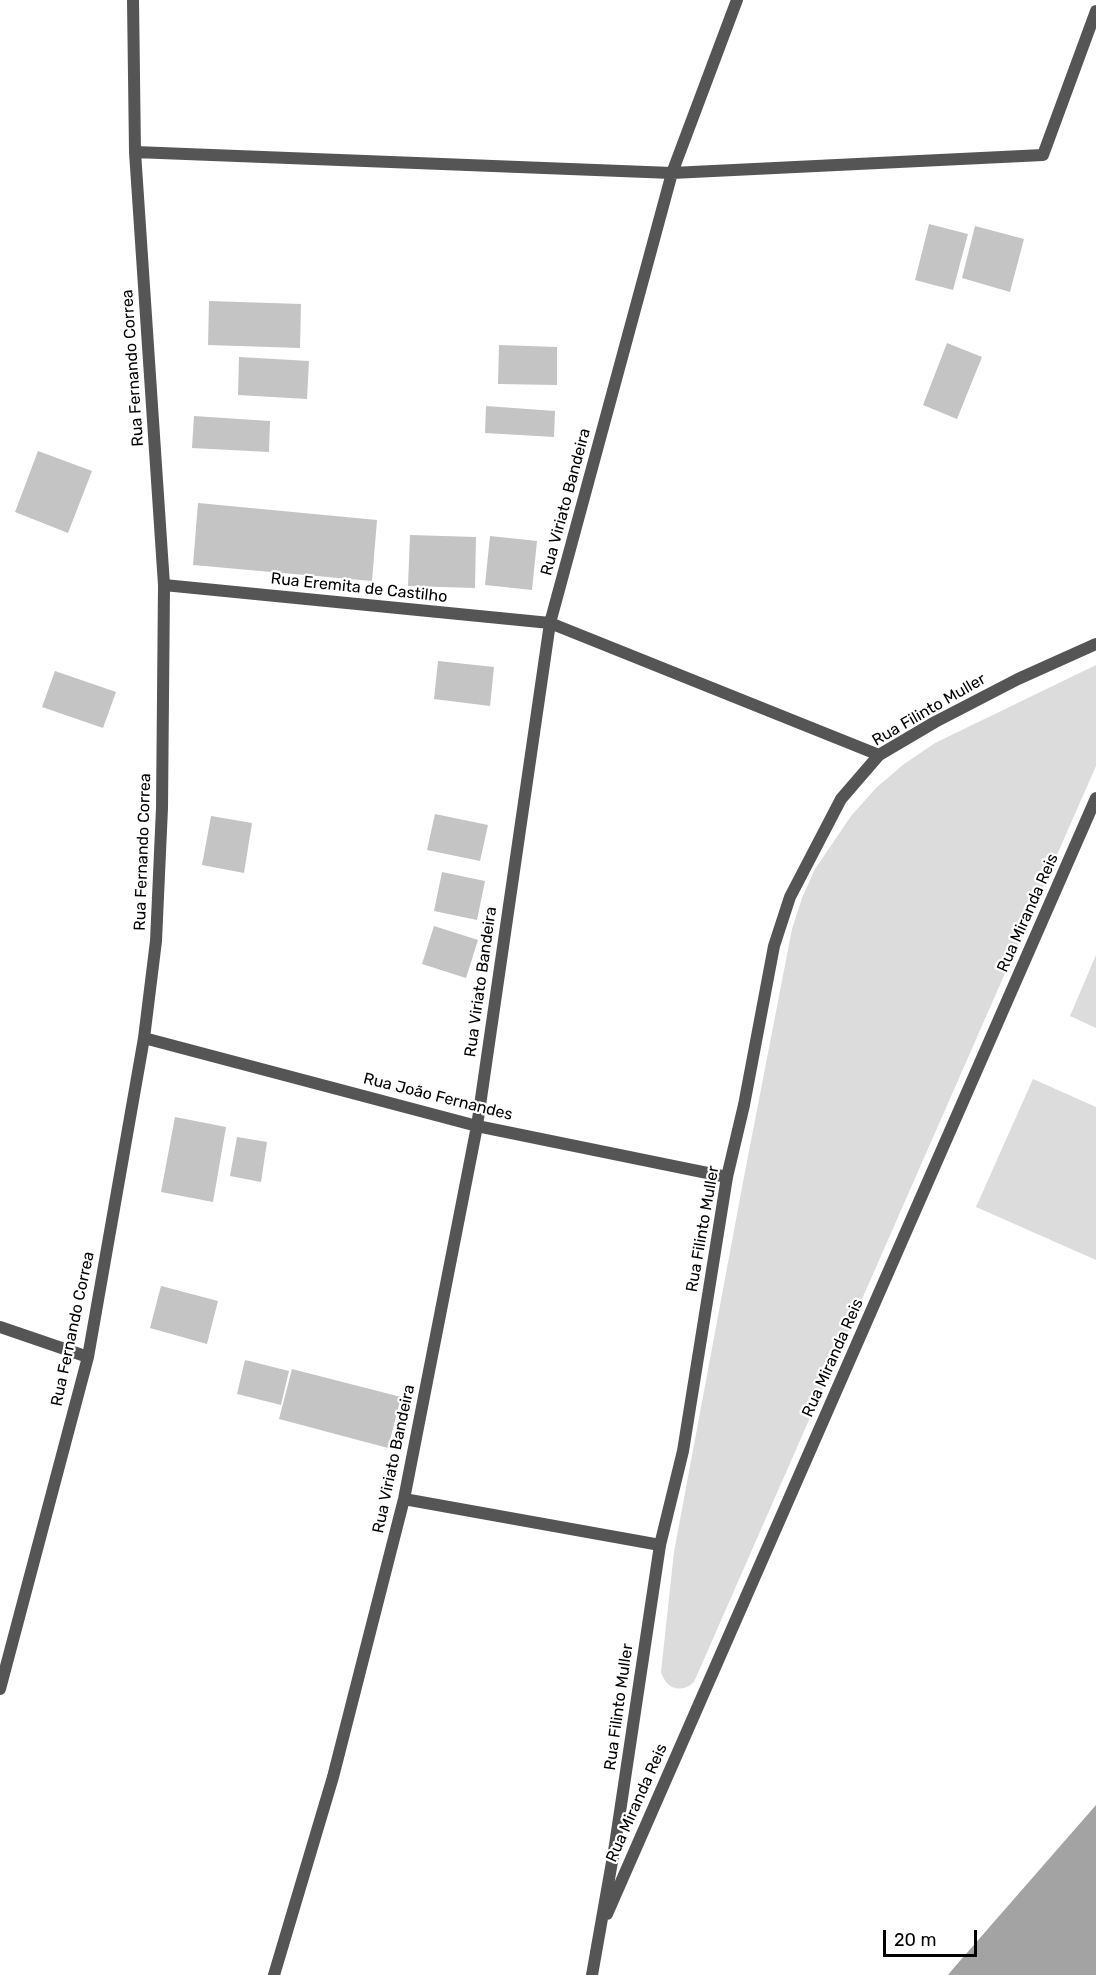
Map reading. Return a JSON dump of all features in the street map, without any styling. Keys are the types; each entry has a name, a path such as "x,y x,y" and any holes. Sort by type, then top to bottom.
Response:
{"street":[{"name":"Rua Fernando Correa","path":"0,1689 88,1358 144,1038 156,941 162,808 164,585 135,152 133,0"},
{"name":"Rua Viriato Bandeira","path":"274,1975 333,1777 404,1499 477,1126 550,623 672,173 737,0"},
{"path":"135,152 672,173 1043,155 1096,11"},
{"name":"Rua Eremita de Castilho","path":"164,585 550,623 879,754"},
{"name":"Rua Filinto Muller","path":"592,1975 615,1845 660,1545 683,1451 727,1177 744,1105 774,946 790,897 841,799 879,754 1018,679 1096,644"},
{"name":"Rua Miranda Reis","path":"599,1931 1096,798"},
{"name":"Rua João Fernandes","path":"144,1038 477,1126 727,1177"},
{"path":"0,1327 88,1358"},
{"path":"404,1499 660,1545"}],"shaded area":[{"path":"1096,665 1096,766 694,1682 684,1688 674,1688 666,1682 661,1672 674,1552 792,929 802,898 815,869 851,816 876,788 904,764 935,743"},
{"path":"1096,955 1096,1028 1070,1016"},
{"path":"1033,1079 1096,1107 1096,1260 976,1207"},
{"path":"1096,1805 1096,1975 948,1975 952,1970"}],"building":[{"path":"929,224 968,234 953,290 915,280"},
{"path":"975,226 1024,239 1010,292 962,278"},
{"path":"209,301 301,304 300,348 208,345"},
{"path":"947,343 982,357 957,419 923,405"},
{"path":"499,345 557,347 557,385 498,384"},
{"path":"239,357 309,361 307,399 238,395"},
{"path":"486,406 555,411 554,437 485,433"},
{"path":"194,416 270,421 269,452 192,448"},
{"path":"38,451 92,471 68,533 15,512"},
{"path":"198,503 377,520 372,581 193,565"},
{"path":"410,535 476,537 475,588 408,586"},
{"path":"490,536 537,541 532,590 485,585"},
{"path":"438,661 494,667 490,706 434,699"},
{"path":"55,671 116,692 103,728 42,707"},
{"path":"435,814 488,825 480,861 427,850"},
{"path":"211,816 252,823 244,873 202,865"},
{"path":"442,872 485,881 477,920 434,911"},
{"path":"434,926 478,940 466,978 422,964"},
{"path":"175,1117 226,1127 213,1202 161,1192"},
{"path":"237,1137 267,1142 261,1182 230,1176"},
{"path":"161,1286 218,1301 207,1344 150,1328"},
{"path":"245,1360 289,1371 281,1405 237,1394"},
{"path":"292,1369 401,1397 388,1448 279,1419"}]}
